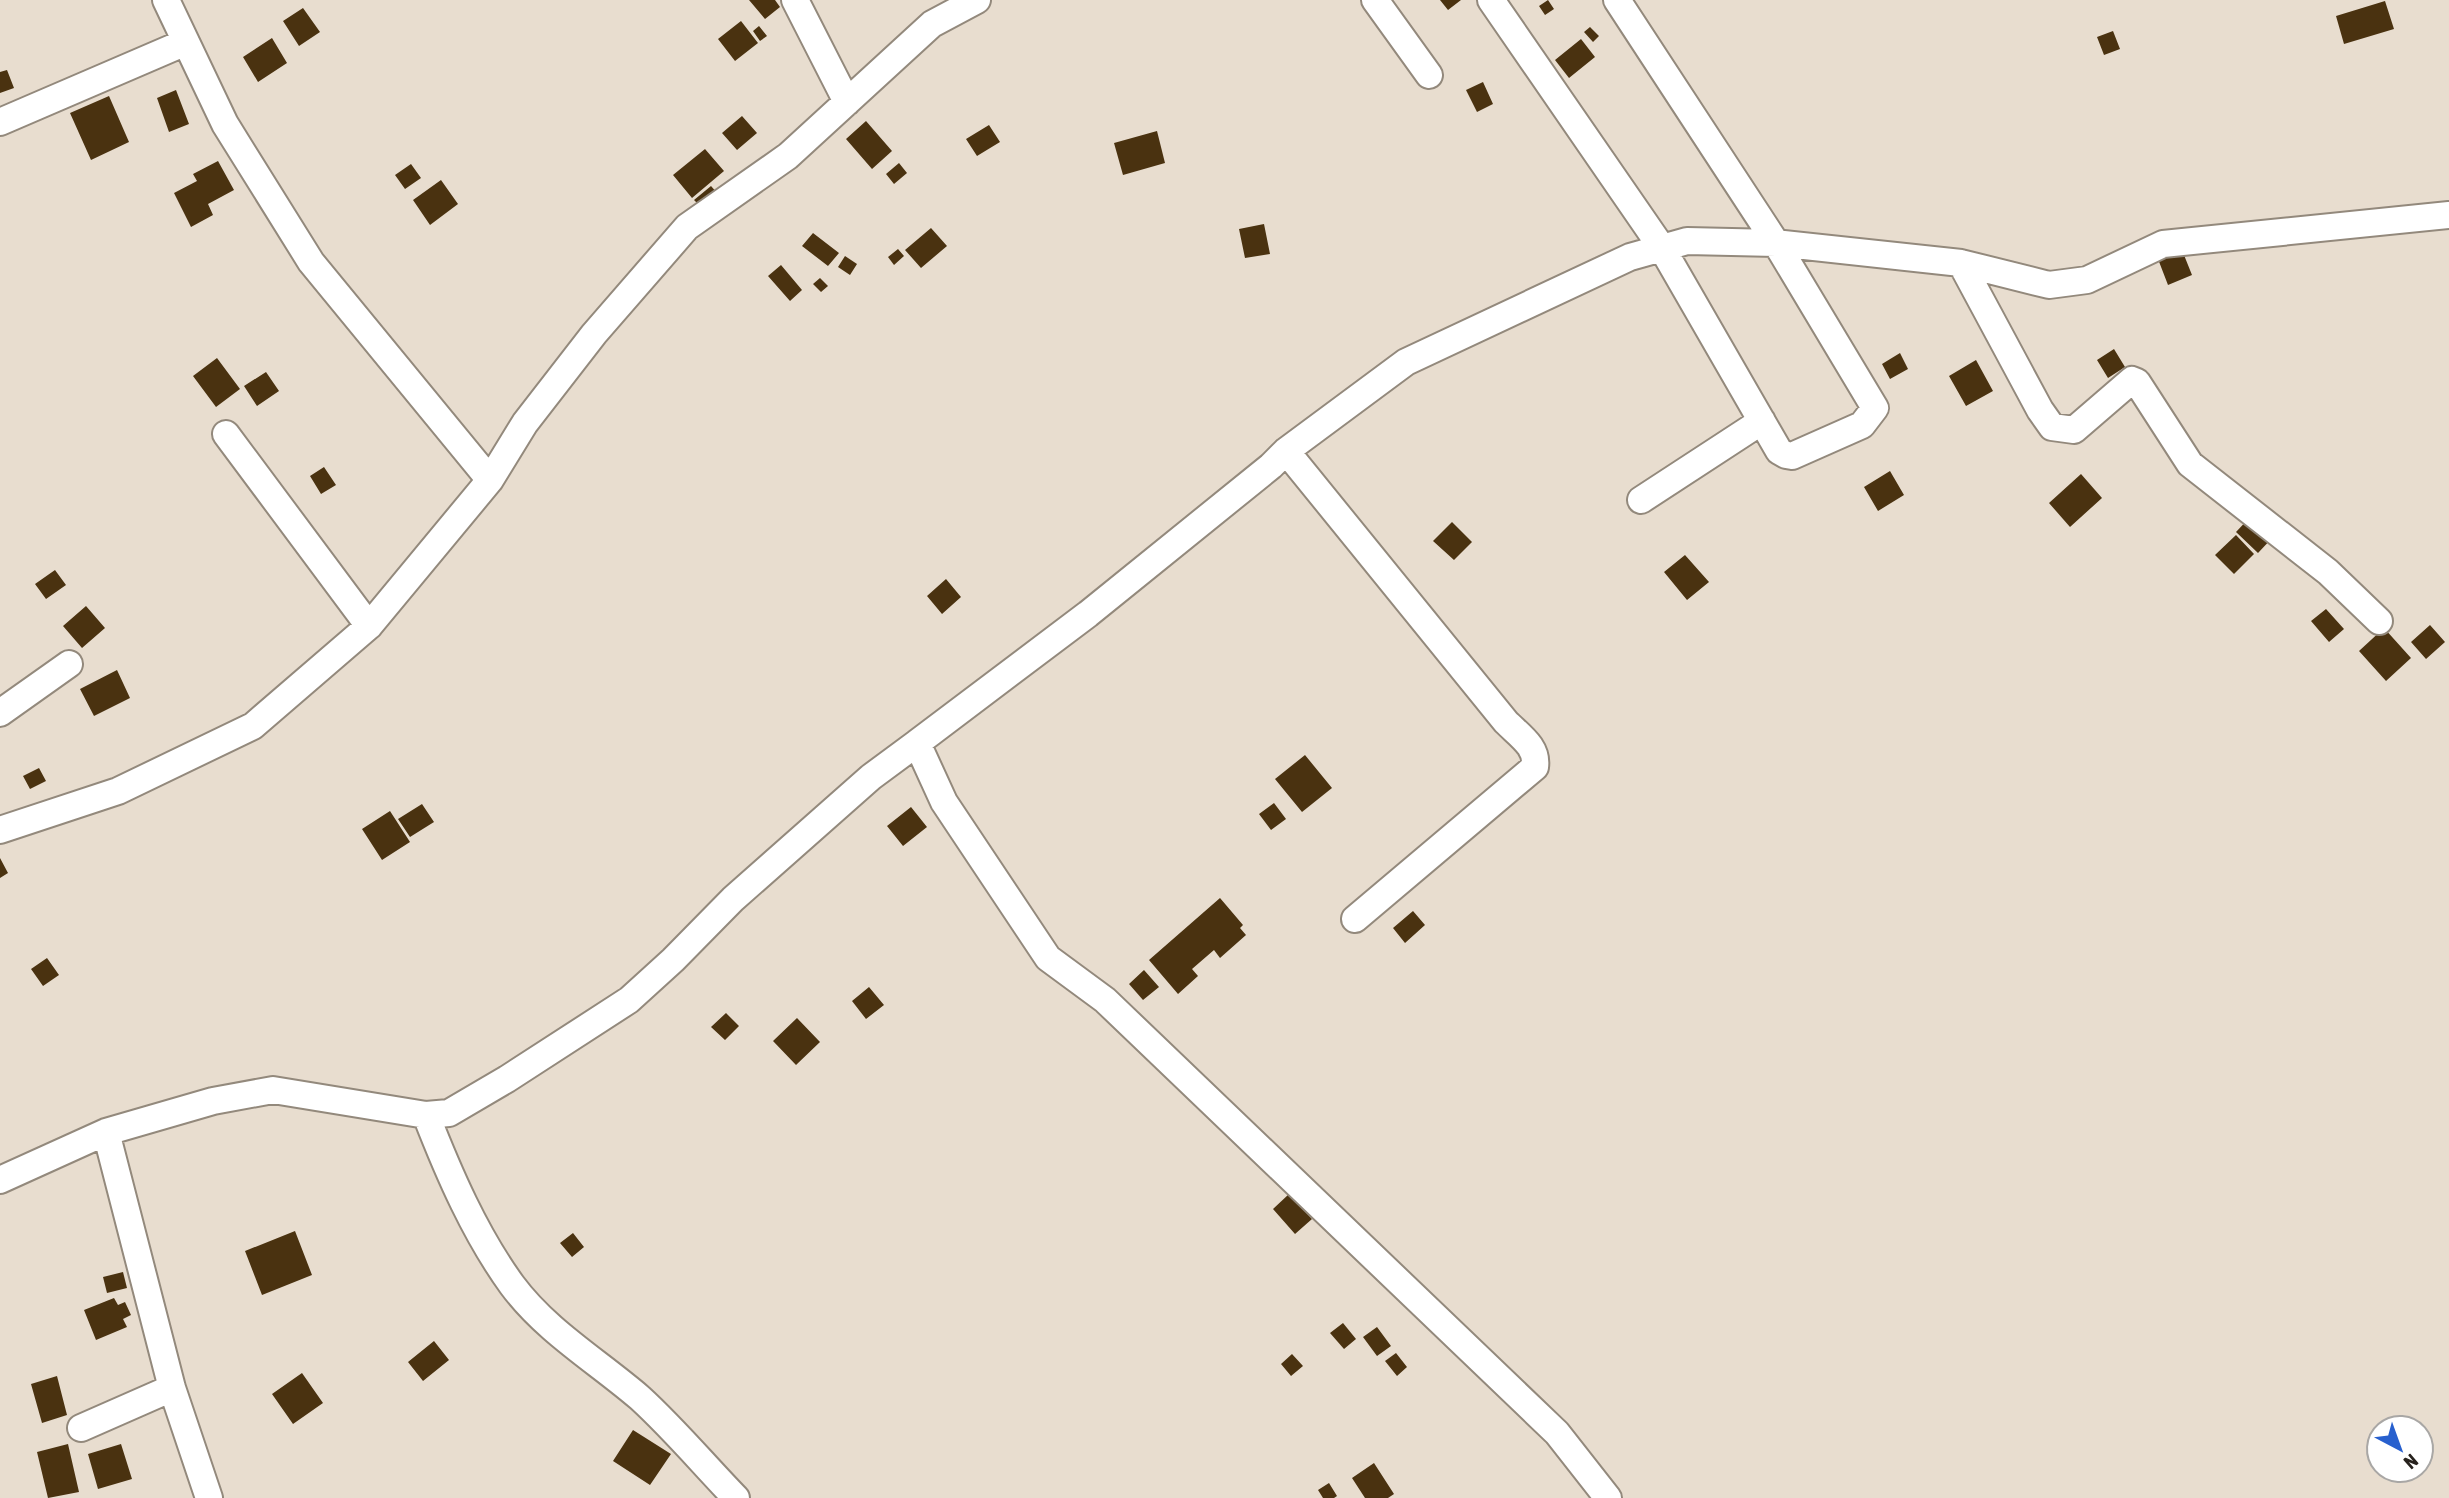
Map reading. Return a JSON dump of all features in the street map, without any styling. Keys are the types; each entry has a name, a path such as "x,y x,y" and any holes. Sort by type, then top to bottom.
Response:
{"street":[{"path":"166,0 225,124 311,262 490,480"},
{"path":"795,0 847,102"},
{"path":"0,830 118,791 253,726 369,626 490,480 525,423 594,334 687,227 788,156 932,24 977,0"},
{"path":"1375,0 1429,75"},
{"path":"1491,0 1662,248 1779,450 1792,456 1862,425 1872,416 1875,408 1776,243 1617,0"},
{"path":"0,122 186,42"},
{"path":"0,1180 106,1132 213,1101 273,1090 426,1115 449,1113 629,1000 733,900 871,777 1088,614 1286,451 1406,362 1630,257 1687,241 1776,243 1961,263 2049,285 2087,280 2163,244 2449,215"},
{"path":"1961,263 2040,410 2052,427 2074,430 2132,380 2137,382 2190,464 2328,572 2379,621"},
{"path":"1641,500 1762,422"},
{"path":"226,434 369,626"},
{"path":"1286,451 1506,722 1533,749 1536,756 1535,767 1355,919"},
{"path":"0,713 69,664"},
{"path":"916,743 944,802 1048,958 1105,1000 1557,1433 1608,1498"},
{"path":"426,1115 444,1163 475,1226 512,1285 538,1315 639,1398 736,1498"},
{"path":"106,1132 173,1388 209,1498"},
{"path":"81,1428 173,1388"}],"building":[{"path":"749,0 775,0 780,7 765,19"},
{"path":"1440,0 1461,0 1448,10"},
{"path":"1548,0 1554,9 1545,15 1539,6"},
{"path":"2385,1 2394,29 2344,44 2336,16"},
{"path":"303,8 320,32 299,46 283,21"},
{"path":"741,21 758,43 735,61 718,39"},
{"path":"759,26 767,36 760,41 753,31"},
{"path":"1590,27 1599,36 1593,42 1584,32"},
{"path":"2113,31 2120,49 2104,55 2097,37"},
{"path":"272,38 287,63 258,82 243,57"},
{"path":"1581,39 1595,57 1569,78 1555,60"},
{"path":"7,70 14,88 0,93 0,72"},
{"path":"1483,82 1493,104 1477,112 1466,90"},
{"path":"176,90 189,124 169,132 157,98"},
{"path":"109,96 129,142 91,160 70,113"},
{"path":"742,116 757,133 737,150 722,133"},
{"path":"866,121 892,151 872,169 846,139"},
{"path":"989,125 1000,142 977,156 966,139"},
{"path":"1157,131 1165,163 1123,175 1114,143"},
{"path":"705,149 724,171 692,198 673,175"},
{"path":"218,161 234,190 208,204 213,215 191,227 174,193 197,181 193,174"},
{"path":"899,163 907,173 894,184 886,174"},
{"path":"411,164 421,178 405,189 395,175"},
{"path":"441,180 458,204 430,225 413,200"},
{"path":"711,186 718,194 702,208 694,200"},
{"path":"1264,224 1270,254 1245,258 1239,229"},
{"path":"931,228 947,246 921,268 905,250"},
{"path":"813,233 839,253 828,266 802,246"},
{"path":"898,249 904,256 894,265 888,257"},
{"path":"2182,250 2192,275 2168,285 2158,259"},
{"path":"845,256 857,264 850,275 838,267"},
{"path":"781,265 802,290 790,301 768,276"},
{"path":"820,278 828,286 821,292 813,284"},
{"path":"2114,349 2125,367 2108,378 2097,360"},
{"path":"1900,353 1908,369 1890,379 1882,364"},
{"path":"217,358 240,389 216,407 193,376"},
{"path":"1976,360 1993,391 1966,406 1949,376"},
{"path":"266,372 279,391 257,406 244,386"},
{"path":"324,467 336,485 321,494 310,476"},
{"path":"1890,471 1904,495 1878,511 1864,487"},
{"path":"2081,474 2102,498 2070,527 2049,503"},
{"path":"2252,515 2274,536 2258,553 2236,532"},
{"path":"1452,522 1472,542 1454,560 1433,541"},
{"path":"2236,535 2254,554 2234,574 2215,555"},
{"path":"1685,555 1709,582 1687,600 1664,572"},
{"path":"55,570 66,585 46,599 35,584"},
{"path":"946,579 961,597 942,614 927,596"},
{"path":"86,606 105,628 82,648 63,626"},
{"path":"2326,609 2344,629 2329,642 2311,621"},
{"path":"2430,625 2445,642 2426,659 2411,642"},
{"path":"2384,628 2411,658 2386,681 2359,651"},
{"path":"117,670 130,698 94,716 80,689"},
{"path":"1305,755 1332,788 1302,812 1275,779"},
{"path":"39,768 46,781 30,789 23,776"},
{"path":"1274,803 1286,819 1271,830 1259,814"},
{"path":"422,804 434,822 410,837 398,819"},
{"path":"911,807 927,827 903,846 887,826"},
{"path":"390,811 410,842 382,860 362,829"},
{"path":"0,858 8,873 0,878"},
{"path":"1220,898 1243,925 1240,928 1246,935 1220,958 1214,950 1192,969 1198,976 1178,994 1149,960"},
{"path":"1413,911 1425,925 1405,943 1393,928"},
{"path":"47,958 59,975 43,986 31,969"},
{"path":"1144,970 1159,987 1143,1000 1129,984"},
{"path":"869,987 884,1005 866,1019 852,1001"},
{"path":"726,1013 739,1026 725,1040 711,1027"},
{"path":"797,1018 820,1042 796,1065 773,1041"},
{"path":"1289,1194 1312,1219 1295,1234 1273,1209"},
{"path":"295,1231 312,1275 262,1295 245,1251"},
{"path":"573,1233 584,1247 572,1257 560,1243"},
{"path":"123,1272 127,1288 107,1293 103,1277"},
{"path":"114,1298 118,1305 125,1302 131,1315 123,1319 127,1327 96,1340 84,1310"},
{"path":"1343,1323 1356,1339 1344,1349 1330,1333"},
{"path":"1377,1327 1391,1346 1377,1356 1363,1337"},
{"path":"434,1341 449,1360 423,1381 408,1362"},
{"path":"1396,1353 1407,1367 1397,1376 1385,1361"},
{"path":"1292,1354 1303,1366 1291,1376 1281,1364"},
{"path":"302,1373 323,1403 293,1424 272,1394"},
{"path":"57,1376 67,1415 42,1423 31,1384"},
{"path":"633,1430 671,1454 650,1485 613,1461"},
{"path":"68,1444 79,1492 48,1498 37,1452"},
{"path":"121,1444 132,1479 98,1489 88,1454"},
{"path":"1374,1463 1394,1494 1388,1498 1365,1498 1352,1478"},
{"path":"1329,1483 1337,1496 1323,1498 1318,1490"}]}
